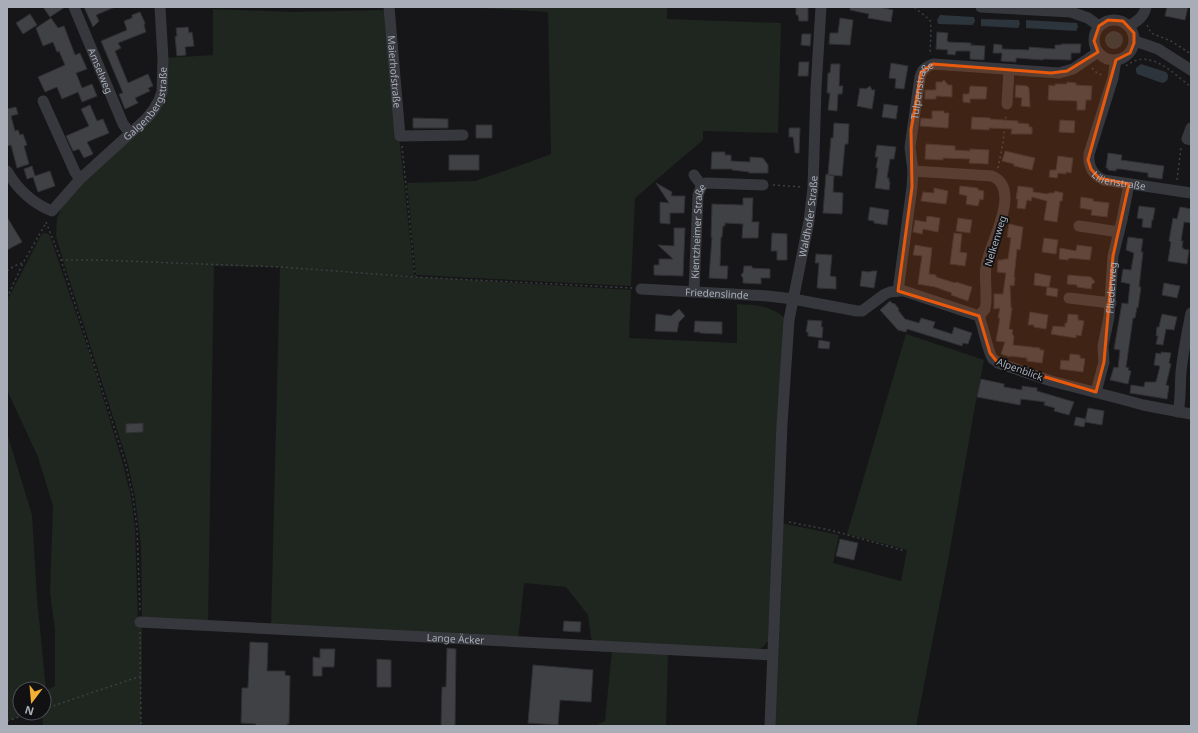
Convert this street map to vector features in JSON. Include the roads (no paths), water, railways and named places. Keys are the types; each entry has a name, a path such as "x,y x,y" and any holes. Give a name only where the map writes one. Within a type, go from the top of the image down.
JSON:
{"street":[{"name":"Amselweg","path":"74,7 123,124 130,133"},
{"name":"Galgenbergstraße","path":"7,171 12,180 26,197 52,212 80,179 147,118 154,109 162,92 163,59 160,7"},
{"name":"Maierhofstraße","path":"389,7 400,136 463,135"},
{"name":"Waldhofer Straße","path":"770,726 777,519 789,320 809,221 813,188 816,88 821,7"},
{"path":"981,7 1072,12 1088,18 1099,26"},
{"path":"1129,26 1144,12"},
{"path":"1113,19 1123,21 1129,26 1134,33 1135,41 1133,49 1121,59 1120,64 1106,58 1098,52 1094,41 1096,31 1099,26 1108,20 1113,19"},
{"path":"1135,41 1158,49 1191,70"},
{"name":"Tulpenstraße","path":"898,290 912,187 913,171 910,147 921,72 933,64 1059,73 1073,69 1098,52"},
{"name":"Lilienstraße","path":"1120,64 1113,78 1089,154 1089,165 1094,174 1104,180 1191,193"},
{"path":"1007,104 1009,70"},
{"path":"43,101 74,172 80,179"},
{"name":"Nelkenweg","path":"913,171 987,175 995,178 1004,190 1005,199 1003,217 988,258 985,274 986,304 984,310 979,316"},
{"path":"694,175 702,186"},
{"name":"Kientzheimer Straße","path":"694,292 698,195 702,186 706,183 763,185"},
{"name":"Fliederweg","path":"1096,392 1104,362 1103,346 1111,303 1112,265 1129,184"},
{"path":"1079,226 1119,232"},
{"name":"Friedenslinde","path":"641,289 793,299"},
{"path":"793,299 852,311 862,311 885,294 898,290 979,316"},
{"path":"1070,298 1111,303"},
{"path":"1178,412 1180,404 1185,341 1191,313"},
{"name":"Alpenblick","path":"979,316 983,325 990,353 993,359 998,363 1051,380 1143,405 1191,414"},
{"name":"Lange Äcker","path":"140,622 772,655"}]}
